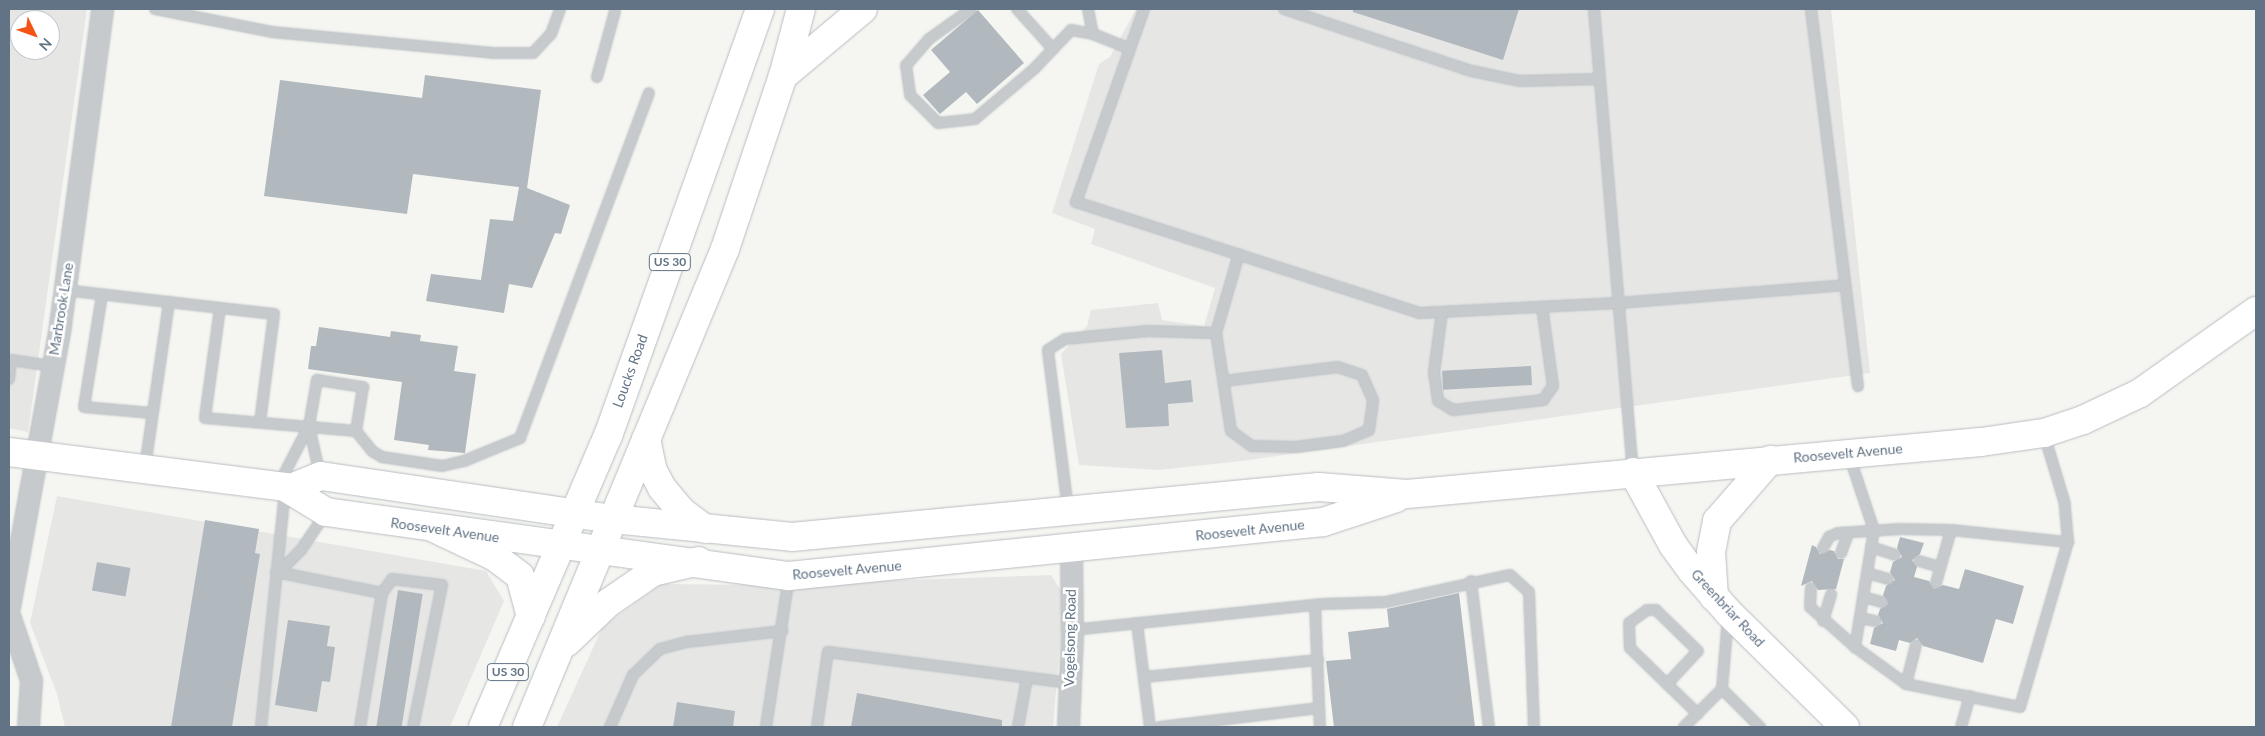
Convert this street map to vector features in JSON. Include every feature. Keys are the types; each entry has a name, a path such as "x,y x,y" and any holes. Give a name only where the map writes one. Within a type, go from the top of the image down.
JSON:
{"main road":[{"name":"Loucks Road","path":"483,727 608,436 760,9"},
{"name":"US 30","path":"527,727 725,249 783,76 801,9"},
{"path":"783,76 863,9"},
{"name":"Roosevelt Avenue","path":"320,476 613,519 792,537 826,536 1319,487 1407,494 1633,472 1981,442 2044,433 2083,420 2140,393 2197,356 2256,311"},
{"path":"646,439 653,471 662,488 681,511 705,529"},
{"name":"Roosevelt Avenue","path":"9,452 144,467 285,487 326,512 600,552 700,561 789,576 1071,549 1323,522 1407,494"},
{"path":"1721,605 1711,552 1717,521 1770,460"},
{"name":"Greenbriar Road","path":"1633,472 1673,545 1721,605 1845,727"},
{"path":"285,487 320,476"},
{"path":"1071,549 1073,537 1095,526 1246,508 1284,490"},
{"path":"434,528 495,557 520,576 531,617"},
{"path":"559,650 608,603 653,572 700,561"}],"street":[{"name":"Marbrook Lane","path":"9,607 38,455 65,290 102,9"},
{"name":"Vogelsong Road","path":"1068,727 1072,630 1071,549"},
{"path":"9,615 30,680 28,727"}],"lane":[{"path":"155,9 272,32 493,53 533,53 551,34 560,9"},
{"path":"971,9 929,39 906,64 910,95 938,124 975,119 1053,49 1071,30 1093,34 1130,49"},
{"path":"1017,9 1053,49"},
{"path":"1088,9 1093,34"},
{"path":"1144,9 1076,202 1419,312 1618,303 1845,285"},
{"path":"1284,9 1472,71 1519,81 1600,79"},
{"path":"1594,9 1633,472"},
{"path":"1811,9 1858,386"},
{"path":"597,76 615,12"},
{"path":"220,308 205,418 356,431 382,457 442,466 464,461 520,438 649,93"},
{"path":"1224,381 1338,367 1362,375 1373,400 1369,430 1343,441 1296,447 1252,446 1231,431 1216,333 1238,254"},
{"path":"65,290 274,314 260,422"},
{"path":"102,295 84,407 152,413"},
{"path":"144,467 169,302"},
{"path":"1442,312 1434,372 1438,401 1453,410 1543,400 1553,386 1542,307"},
{"path":"1068,512 1048,350 1066,339 1148,331 1216,333"},
{"path":"9,379 10,359 52,366"},
{"path":"261,727 285,487 309,426 317,380 363,387 356,431"},
{"path":"309,426 320,476"},
{"path":"1811,588 1810,607 1855,647 1906,684 2020,707 2068,542 2065,504 2044,433"},
{"path":"1848,453 1874,530 1855,647"},
{"path":"278,572 301,550 326,512"},
{"path":"1823,548 1829,537 1874,530 1951,530 2068,542"},
{"path":"1936,583 1951,530"},
{"path":"1842,553 1848,534"},
{"path":"1871,547 1895,555"},
{"path":"1918,561 1940,567"},
{"path":"278,572 382,593"},
{"path":"1867,573 1888,579"},
{"path":"1072,630 1315,605 1386,602 1472,581 1510,575 1529,592 1534,727"},
{"path":"766,727 789,576"},
{"path":"360,727 382,593 392,579 442,585 413,727"},
{"path":"1472,581 1489,727"},
{"path":"1824,621 1831,594"},
{"path":"1863,597 1882,602"},
{"path":"1315,605 1320,727"},
{"path":"1721,605 1722,690 1760,727"},
{"path":"1667,684 1698,651 1656,610 1647,610 1628,623 1630,648 1667,684 1698,714"},
{"path":"1860,618 1876,621"},
{"path":"1137,623 1150,727"},
{"path":"610,727 633,675 660,649 687,642 782,631"},
{"path":"1906,684 1916,644"},
{"path":"817,727 828,652 1070,684"},
{"path":"1144,677 1318,660"},
{"path":"1018,727 1027,678"},
{"path":"1684,727 1722,690"},
{"path":"1961,727 1970,696"},
{"path":"1160,727 1319,708"}],"shaded area":[{"path":"9,9 87,9 28,432 9,428"},
{"path":"1136,9 1831,9 1870,373 1241,461 1159,470 1079,465 1061,354 1087,326 1091,310 1158,303 1162,320 1204,326 1215,288 1091,244 1095,229 1052,213 1099,64 1110,57"},
{"path":"57,496 486,571 504,601 450,727 65,727 57,694 30,623"},
{"path":"1051,575 1064,595 1053,727 557,727 603,626 662,584 760,585"}],"building":[{"path":"1353,9 1519,9 1503,60 1353,12"},
{"path":"978,10 1024,63 977,104 966,92 940,114 923,95 950,72 931,50"},
{"path":"425,75 541,90 527,188 570,205 561,234 555,233 532,288 509,284 504,313 426,301 431,274 481,280 490,219 513,221 519,187 413,174 407,214 264,196 280,80 422,98"},
{"path":"319,327 390,337 391,331 421,335 420,341 458,346 454,371 476,374 465,453 428,450 429,445 394,440 402,382 308,369 311,346 316,346"},
{"path":"1162,350 1165,383 1191,380 1193,402 1168,404 1169,426 1126,428 1119,353"},
{"path":"1531,366 1532,385 1443,390 1442,371"},
{"path":"205,520 259,529 255,553 260,554 232,727 171,727"},
{"path":"1900,537 1924,543 1920,554 1912,560 1917,567 1914,577 1929,581 1934,589 1943,585 1959,589 1965,569 2024,586 2013,624 1996,619 1983,663 1923,646 1917,638 1910,643 1899,640 1896,651 1870,644 1874,628 1883,623 1878,615 1880,609 1888,604 1883,595 1886,586 1895,580 1890,572 1893,562 1902,557 1897,548"},
{"path":"1812,545 1816,547 1820,554 1830,550 1834,551 1838,559 1844,559 1836,589 1818,590 1812,581 1801,586"},
{"path":"97,562 130,568 125,596 92,591"},
{"path":"398,590 423,594 402,727 376,726"},
{"path":"1459,593 1475,727 1334,727 1326,661 1351,659 1348,632 1389,627 1387,609"},
{"path":"288,620 330,626 327,646 335,647 330,682 322,681 317,712 275,705"},
{"path":"857,693 1002,720 1002,727 851,727"},
{"path":"677,702 735,711 733,727 673,727"}]}
